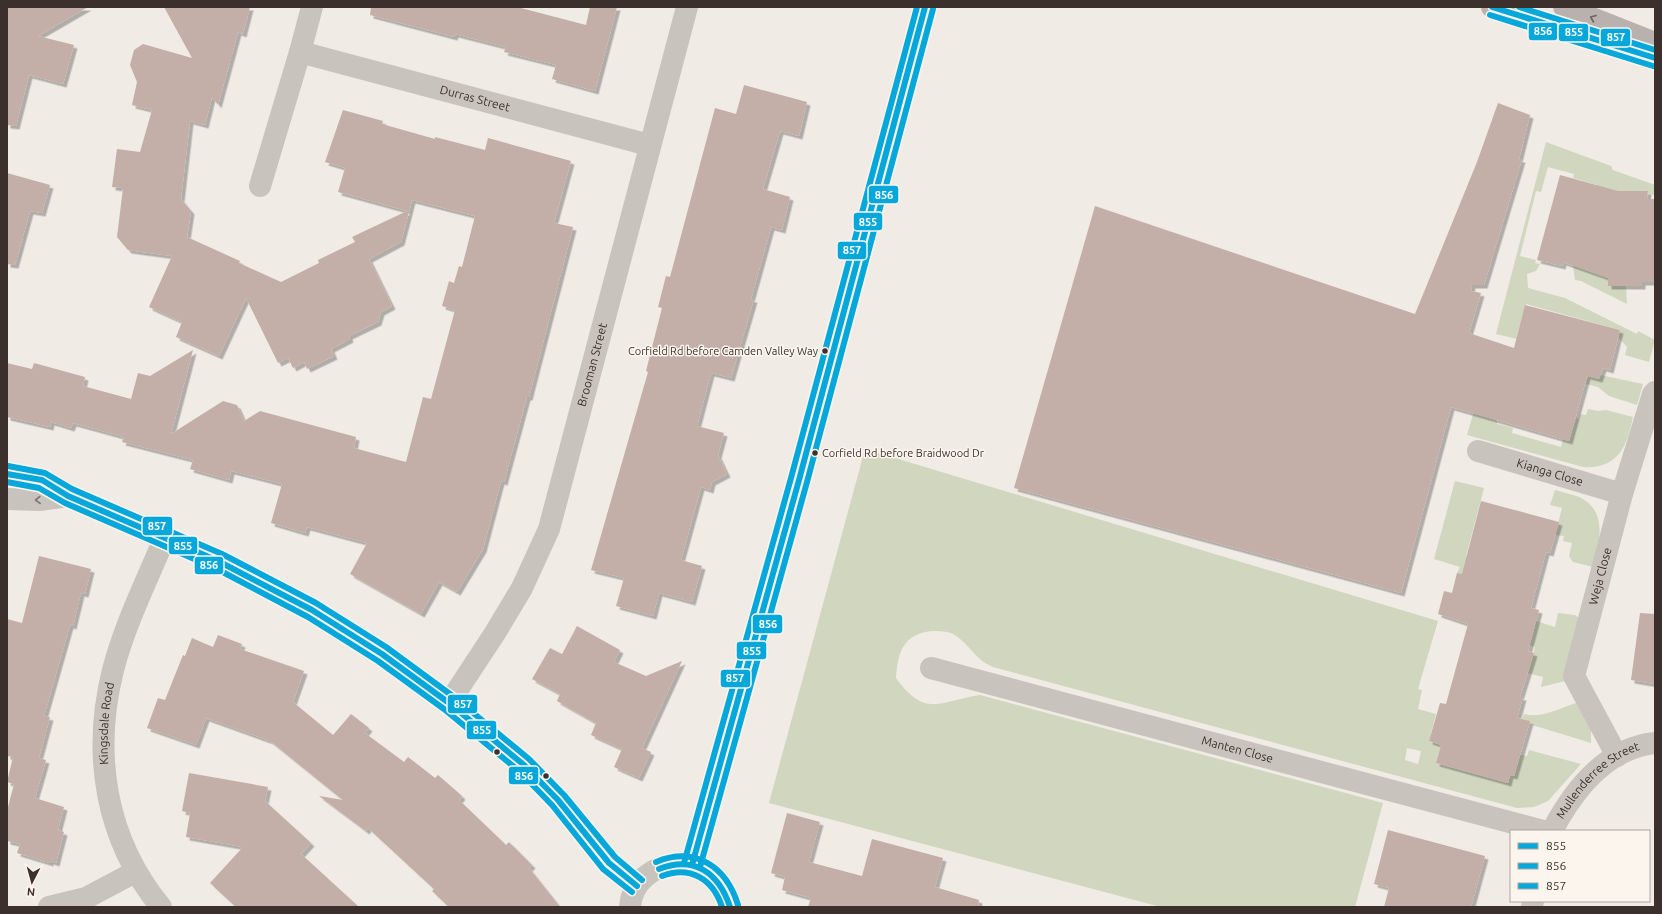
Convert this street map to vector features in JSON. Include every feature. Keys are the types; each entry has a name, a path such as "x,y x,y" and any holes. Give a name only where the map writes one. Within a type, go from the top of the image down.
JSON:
{"main road":[{"path":"1492,7 1655,58"},
{"path":"1564,7 1655,43"}],"street":[{"path":"260,186 312,7"},
{"name":"Brooman Street","path":"449,703 496,633 522,588 548,529 687,7"},
{"path":"692,865 799,480 925,7"},
{"name":"Durras Street","path":"300,52 649,146"},
{"name":"Weja Close","path":"1617,756 1574,676 1622,494 1652,394 1655,392"},
{"name":"Kianga Close","path":"1478,451 1622,494"},
{"path":"7,474 42,480 68,496 218,561 312,610 382,654 449,703 524,766 558,800 609,863 637,886"},
{"path":"7,499 40,500 68,496"},
{"name":"Kingsdale Road","path":"161,907 135,872 121,842 113,816 107,787 103,729 106,702 114,668 126,633 165,537"},
{"name":"Manten Close","path":"931,668 1539,830"},
{"name":"Mullenderree Street","path":"1553,830 1564,808 1577,790 1603,765 1617,756 1655,743"},
{"path":"630,907 637,886 648,875 662,867 677,864 692,865 708,872 720,883 728,897 730,907"},
{"path":"50,907 86,898 135,872"}],"green space":[{"path":"1546,142 1611,166 1613,170 1655,185 1655,195 1648,194 1648,191 1609,191 1609,286 1626,286 1627,304 1581,281 1575,280 1573,266 1575,266 1597,185 1573,178 1574,174 1548,167 1541,192 1536,191 1520,256 1536,260 1535,263 1540,264 1536,271 1527,274 1528,288 1565,298 1637,334 1638,331 1655,340 1649,362 1625,355 1627,347 1618,337 1620,330 1526,304 1517,335 1521,340 1496,334"},
{"path":"1509,361 1493,419 1497,421 1497,424 1513,428 1512,433 1561,447 1563,439 1569,441 1576,418 1579,419 1580,414 1586,415 1588,409 1598,411 1606,410 1633,417 1628,438 1619,454 1613,460 1605,464 1595,467 1583,467 1467,435 1487,366"},
{"path":"1600,375 1643,384 1637,405 1609,396 1598,387 1586,384 1588,376"},
{"path":"865,449 1438,621 1418,689 1422,690 1418,709 1436,714 1429,741 1441,745 1436,763 1508,783 1510,775 1514,776 1520,755 1527,756 1529,750 1581,764 1548,801 1534,807 1517,808 993,667 986,664 953,634 932,631 914,636 908,640 898,660 896,678 916,699 925,703 943,703 980,695 1383,803 1355,907 1161,907 769,803","holes":["1407,748 1421,751 1418,764 1405,760"]},
{"path":"1455,481 1484,488 1466,556 1492,565 1481,580 1457,573 1460,567 1434,559"},
{"path":"1555,490 1579,497 1588,503 1594,510 1600,528 1598,548 1593,567 1573,562 1569,556 1572,543 1563,541 1564,536 1555,535 1562,508 1550,505"},
{"path":"1558,613 1575,615 1580,619 1573,679 1541,687 1543,677 1528,673 1535,647 1520,642 1531,641 1536,621 1555,627"},
{"path":"1580,702 1591,728 1591,743 1529,724 1529,721 1522,719 1524,714 1545,714"}],"building":[{"path":"7,7 88,7 38,36 74,45 63,84 29,75 16,126 7,125"},
{"path":"164,7 250,7 243,34 238,32 218,105 212,97 205,125 190,121 181,199 191,211 187,237 240,261 239,263 281,282 319,263 318,260 355,242 352,237 407,211 338,192 345,168 325,162 343,110 383,121 382,124 435,139 435,137 485,150 488,138 571,161 554,223 573,227 529,397 527,397 504,482 501,481 483,549 457,592 439,582 421,614 350,574 367,543 307,527 305,533 271,523 282,484 231,471 229,480 190,469 193,460 122,442 124,437 73,423 71,428 51,422 50,427 7,417 7,363 32,369 34,363 85,377 83,386 131,399 138,373 150,376 193,350 171,434 223,401 237,405 244,421 260,411 356,437 354,448 406,462 423,397 431,399 455,310 442,306 449,281 454,283 459,266 462,267 475,216 412,200 401,242 369,259 392,306 381,312 378,322 349,336 350,339 331,349 334,356 307,369 304,362 293,368 288,358 278,363 246,298 219,356 176,337 182,322 149,307 172,256 128,250 117,237 123,188 112,187 117,149 140,152 152,110 132,105 137,82 130,65 134,50 143,44 192,58"},
{"path":"371,7 517,7 586,25 590,7 617,7 595,91 552,79 556,65 504,52 506,47 455,34 454,37 370,15"},
{"path":"744,85 807,102 799,136 780,131 763,189 790,197 782,230 771,227 751,299 754,299 731,378 711,373 697,426 724,433 718,455 727,474 712,482 710,490 701,487 681,560 702,566 692,602 659,593 653,616 616,606 624,578 591,570 648,372 646,371 662,308 658,307 666,276 670,277 715,108 736,114"},
{"path":"1498,103 1530,115 1519,159 1522,159 1484,285 1472,285 1471,291 1481,293 1469,333 1514,348 1525,305 1620,330 1610,370 1603,368 1599,379 1587,376 1569,441 1451,407 1401,593 1014,488 1095,206 1415,314 1477,162"},
{"path":"7,173 50,185 42,213 30,211 15,265 7,264"},
{"path":"1560,175 1618,191 1648,191 1647,199 1655,199 1655,282 1642,282 1642,286 1608,286 1608,278 1563,262 1562,266 1537,260"},
{"path":"1481,501 1559,522 1550,553 1546,552 1531,608 1539,610 1528,651 1534,653 1520,697 1523,697 1517,718 1530,721 1514,776 1510,775 1508,783 1436,763 1441,745 1429,741 1440,703 1446,704 1468,624 1438,614 1444,591 1452,593 1457,573 1462,574"},
{"path":"39,556 91,569 85,594 81,593 73,626 70,625 44,716 50,717 39,758 46,760 35,798 64,807 58,830 64,832 56,863 50,861 50,863 17,853 20,844 7,841 7,811 14,784 7,782 13,757 7,756 7,619 22,623"},
{"path":"1640,613 1655,614 1655,684 1631,680"},
{"path":"577,626 620,650 614,662 646,676 682,661 642,748 651,752 639,778 614,767 622,749 591,735 596,723 557,701 560,694 532,679 550,648 562,654"},
{"path":"218,635 242,644 240,649 304,671 293,702 333,735 351,714 369,728 365,733 404,762 408,757 435,778 438,775 462,796 459,800 506,845 509,842 532,865 529,868 560,907 449,907 432,891 434,889 368,828 366,831 319,796 343,800 270,741 206,718 196,745 147,728 158,698 165,700 183,655 185,656 192,638 213,647"},
{"path":"189,773 268,787 265,801 311,843 301,854 359,907 236,907 210,883 243,847 186,837 190,813 182,811"},
{"path":"787,813 820,822 809,862 862,876 872,839 943,858 935,887 979,900 978,907 808,907 811,898 782,890 785,877 771,873"},
{"path":"1388,830 1485,856 1471,907 1384,907 1389,888 1374,884"}],"transit line":[{"name":"857","path":"684,863 791,478 917,7"},
{"name":"855","path":"692,865 799,480 925,7"},
{"name":"855","path":"1492,7 1655,58"},
{"name":"857","path":"1519,7 1655,50"},
{"name":"856","path":"700,867 807,482 933,9"},
{"name":"856","path":"1490,15 1653,66"},
{"name":"857","path":"8,466 45,473 72,489 222,554 316,603 386,647 454,697 529,759 564,795 615,857 642,880"},
{"name":"855","path":"7,474 42,480 68,496 218,561 312,610 382,654 449,703 524,765 558,800 609,863 637,886"},
{"name":"856","path":"7,482 39,488 65,503 215,568 308,617 378,661 444,709 519,771 552,805 603,869 632,892"},
{"name":"857","path":"656,862 684,856 696,858 707,863 717,870 726,880 733,891 738,905"},
{"name":"855","path":"659,869 672,865 683,864 704,870 712,876 719,885 730,907"},
{"name":"856","path":"662,876 682,872 699,877 713,889 722,907"}],"place":[{"name":"Corfield Rd before Camden Valley Way","path":"825,351"},
{"name":"Corfield Rd before Braidwood Dr","path":"815,453"}]}
